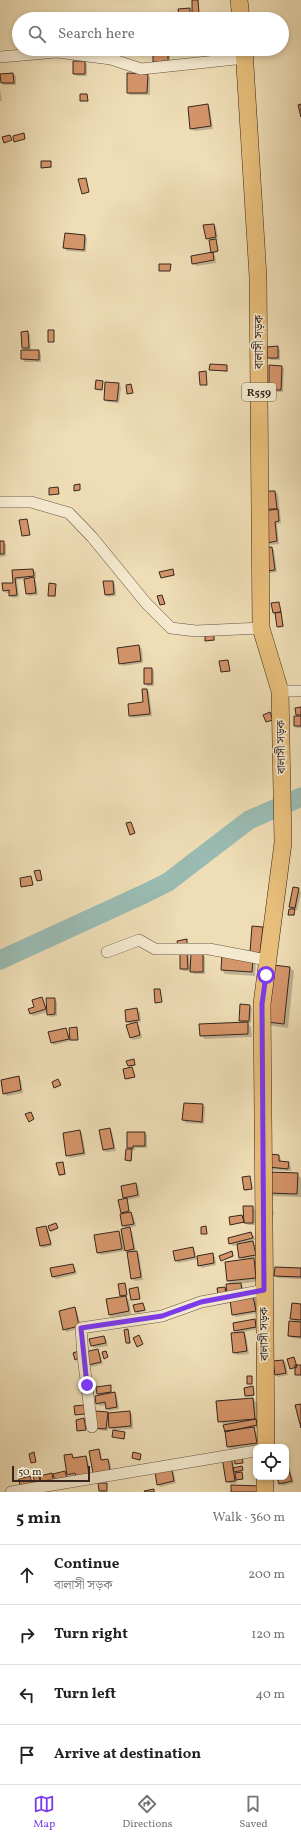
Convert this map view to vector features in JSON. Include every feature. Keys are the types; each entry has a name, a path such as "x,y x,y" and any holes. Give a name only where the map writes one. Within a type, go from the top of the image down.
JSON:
{"main road":[{"path":"239,0 240,12"},
{"name":"বালাসী সড়ক","path":"245,56 258,277 261,628 280,691 282,733 283,843 262,1004 266,1444"},
{"path":"265,1480 265,1492"}],"street":[{"path":"0,57 12,56"},
{"path":"87,56 110,59 141,69 226,56"},
{"path":"0,502 31,502 69,513 92,537 146,603 171,628 196,631 261,628"},
{"path":"280,691 301,692"},
{"path":"107,952 139,940 155,949 209,949 267,960"},
{"path":"92,1427 81,1328 162,1316 201,1302 264,1290"},
{"path":"11,1492 253,1452"}],"building":[{"path":"192,0 198,0 199,12 192,12"},
{"path":"190,8 190,12 178,12 178,9"},
{"path":"153,56 168,56 168,61 153,62"},
{"path":"73,61 85,61 85,74 73,74"},
{"path":"13,73 14,83 1,83 0,74"},
{"path":"127,73 148,74 147,93 127,93"},
{"path":"80,94 87,94 88,101 80,101"},
{"path":"208,104 211,126 190,129 188,107"},
{"path":"301,104 301,117 298,105"},
{"path":"24,133 25,139 14,142 13,136"},
{"path":"10,135 12,140 4,143 2,137"},
{"path":"41,161 51,161 51,167 41,168"},
{"path":"86,178 89,192 82,194 78,179"},
{"path":"214,224 216,237 206,239 203,225"},
{"path":"65,233 85,235 84,250 63,248"},
{"path":"216,239 218,251 211,253 209,240"},
{"path":"213,252 214,260 192,264 191,256"},
{"path":"159,264 171,264 170,271 159,271"},
{"path":"48,330 54,330 54,342 48,342"},
{"path":"28,331 29,348 22,348 21,332"},
{"path":"278,346 278,358 267,358 267,347"},
{"path":"21,350 39,350 39,360 21,359"},
{"path":"210,364 227,365 227,371 209,370"},
{"path":"269,365 282,366 281,390 269,390"},
{"path":"206,371 207,385 200,385 199,372"},
{"path":"96,380 103,381 102,390 95,389"},
{"path":"105,382 119,383 117,401 104,400"},
{"path":"131,384 133,393 127,394 126,385"},
{"path":"80,484 80,490 74,491 74,485"},
{"path":"58,487 59,494 49,495 49,488"},
{"path":"266,491 275,491 277,509 267,509"},
{"path":"278,509 279,521 275,522 277,541 267,543 264,511"},
{"path":"27,519 30,535 22,536 19,520"},
{"path":"0,541 4,541 4,554 0,554"},
{"path":"272,547 275,570 267,571 263,548"},
{"path":"33,569 34,576 15,578 17,595 9,596 9,590 3,591 2,583 13,583 12,570"},
{"path":"173,569 174,575 161,578 159,572"},
{"path":"34,577 36,593 26,594 24,579"},
{"path":"103,581 113,581 114,594 105,595"},
{"path":"49,583 56,584 55,596 48,596"},
{"path":"162,595 165,604 160,605 157,596"},
{"path":"279,602 281,612 273,613 271,603"},
{"path":"281,612 283,626 277,627 275,613"},
{"path":"214,635 214,640 205,641 205,636"},
{"path":"139,645 141,661 119,664 117,648"},
{"path":"228,660 230,671 221,672 219,661"},
{"path":"144,668 152,668 152,684 144,684"},
{"path":"142,689 147,689 150,714 129,716 128,704 143,702"},
{"path":"301,707 301,715 296,715 295,708"},
{"path":"270,712 273,720 266,722 263,715"},
{"path":"294,716 301,716 301,726 294,726"},
{"path":"131,822 135,833 130,835 126,823"},
{"path":"40,870 42,880 37,881 34,871"},
{"path":"31,876 33,885 21,887 20,878"},
{"path":"293,887 299,888 295,908 289,907"},
{"path":"289,909 295,909 294,915 288,915"},
{"path":"252,926 263,927 260,953 250,952"},
{"path":"187,939 187,946 178,947 177,941"},
{"path":"180,952 187,952 188,969 180,969"},
{"path":"191,953 203,953 203,972 190,972"},
{"path":"222,954 253,956 252,972 221,970"},
{"path":"273,965 290,967 284,1024 267,1022"},
{"path":"154,989 160,989 162,1002 155,1003"},
{"path":"42,997 46,1009 30,1014 28,1009 34,1007 32,1000"},
{"path":"46,998 55,998 55,1014 47,1015"},
{"path":"240,1004 250,1005 249,1021 239,1021"},
{"path":"137,1008 139,1020 126,1022 125,1010"},
{"path":"137,1022 140,1035 130,1038 126,1025"},
{"path":"248,1022 248,1034 200,1036 199,1024"},
{"path":"77,1027 78,1040 70,1040 69,1028"},
{"path":"66,1028 69,1039 51,1043 48,1032"},
{"path":"134,1059 135,1065 128,1066 126,1061"},
{"path":"132,1067 135,1077 125,1079 123,1069"},
{"path":"19,1076 21,1090 3,1094 1,1080"},
{"path":"58,1079 61,1085 54,1088 52,1082"},
{"path":"184,1103 203,1104 202,1122 182,1120"},
{"path":"31,1112 34,1119 29,1122 25,1114"},
{"path":"110,1128 114,1148 103,1150 99,1130"},
{"path":"80,1130 84,1153 66,1156 63,1133"},
{"path":"127,1132 145,1132 145,1146 133,1146 133,1148 127,1148"},
{"path":"126,1149 132,1149 131,1161 125,1160"},
{"path":"269,1154 279,1155 279,1161 289,1162 288,1169 268,1167"},
{"path":"63,1162 65,1174 59,1175 56,1163"},
{"path":"268,1172 298,1173 297,1194 267,1193"},
{"path":"250,1176 252,1189 244,1190 242,1177"},
{"path":"136,1183 138,1195 123,1198 121,1186"},
{"path":"127,1198 129,1211 121,1213 118,1200"},
{"path":"243,1206 253,1206 253,1223 244,1223"},
{"path":"131,1212 134,1224 122,1226 120,1214"},
{"path":"242,1215 244,1222 230,1225 229,1217"},
{"path":"56,1223 58,1228 50,1231 48,1226"},
{"path":"46,1226 51,1244 40,1246 36,1228"},
{"path":"206,1226 207,1234 201,1234 201,1227"},
{"path":"130,1227 134,1249 125,1251 121,1229"},
{"path":"119,1231 122,1249 97,1253 94,1235"},
{"path":"251,1232 253,1238 229,1244 228,1238"},
{"path":"253,1241 256,1255 239,1258 237,1244"},
{"path":"193,1247 195,1257 175,1261 173,1251"},
{"path":"137,1251 141,1277 131,1279 127,1252"},
{"path":"232,1251 233,1256 221,1261 219,1256"},
{"path":"213,1253 214,1263 198,1266 197,1256"},
{"path":"254,1258 256,1278 227,1281 225,1262"},
{"path":"73,1264 75,1272 52,1277 50,1268"},
{"path":"275,1267 301,1268 301,1277 274,1276"},
{"path":"125,1283 127,1295 120,1296 118,1284"},
{"path":"241,1283 242,1293 227,1294 226,1284"},
{"path":"138,1287 140,1299 131,1300 129,1289"},
{"path":"225,1287 226,1294 218,1295 217,1288"},
{"path":"126,1296 129,1311 109,1315 106,1299"},
{"path":"253,1296 256,1311 232,1315 230,1300"},
{"path":"143,1303 145,1310 135,1312 133,1305"},
{"path":"292,1303 301,1304 301,1320 290,1319"},
{"path":"75,1307 79,1326 63,1330 59,1311"},
{"path":"255,1319 256,1327 234,1331 233,1323"},
{"path":"289,1321 301,1322 301,1337 288,1336"},
{"path":"128,1329 130,1343 126,1343 124,1330"},
{"path":"244,1332 247,1351 233,1353 231,1333"},
{"path":"139,1335 143,1344 137,1347 133,1338"},
{"path":"104,1336 106,1343 91,1346 89,1339"},
{"path":"98,1349 101,1362 88,1365 85,1352"},
{"path":"79,1351 81,1357 75,1360 73,1353"},
{"path":"106,1351 108,1357 104,1359 102,1352"},
{"path":"294,1357 297,1367 290,1369 287,1359"},
{"path":"283,1360 286,1373 275,1375 273,1361"},
{"path":"295,1365 301,1365 301,1375 295,1375"},
{"path":"247,1376 252,1376 252,1384 247,1384"},
{"path":"111,1385 111,1392 97,1394 96,1387"},
{"path":"253,1386 254,1395 245,1396 244,1388"},
{"path":"115,1392 117,1407 106,1409 105,1402 96,1404 95,1396"},
{"path":"253,1398 255,1419 218,1422 216,1401"},
{"path":"301,1404 301,1428 295,1405"},
{"path":"84,1405 85,1414 75,1415 74,1406"},
{"path":"95,1411 108,1412 106,1429 94,1428"},
{"path":"130,1411 131,1426 109,1428 108,1413"},
{"path":"84,1418 86,1430 77,1431 76,1420"},
{"path":"256,1419 257,1425 225,1432 223,1425"},
{"path":"254,1427 257,1443 227,1447 225,1431"},
{"path":"113,1430 125,1432 124,1439 112,1437"},
{"path":"99,1449 101,1460 108,1459 110,1470 93,1473 89,1451"},
{"path":"34,1452 36,1462 31,1463 29,1454"},
{"path":"133,1452 141,1454 140,1460 132,1458"},
{"path":"72,1454 73,1458 86,1456 89,1474 76,1476 75,1473 67,1475 64,1455"},
{"path":"242,1454 243,1463 235,1464 234,1455"},
{"path":"231,1456 235,1481 226,1482 222,1457"},
{"path":"242,1466 243,1470 234,1472 233,1468"},
{"path":"172,1470 174,1481 157,1485 155,1472"},
{"path":"65,1471 67,1478 55,1481 53,1474"},
{"path":"242,1472 243,1479 236,1480 235,1473"},
{"path":"289,1472 292,1481 279,1484 278,1480 289,1480"},
{"path":"52,1473 53,1480 41,1483 40,1476"},
{"path":"38,1474 41,1483 35,1484 33,1475"},
{"path":"30,1476 32,1483 20,1486 19,1479"},
{"path":"98,1483 107,1483 107,1491 99,1491"},
{"path":"231,1485 261,1486 261,1492 231,1492"},
{"path":"154,1489 154,1492 144,1491"}],"waterway":[{"path":"0,960 168,882 249,820 301,797"}],"route":[{"path":"87,1385 81,1328 162,1316 201,1302 264,1290 262,1004 266,975"}]}
